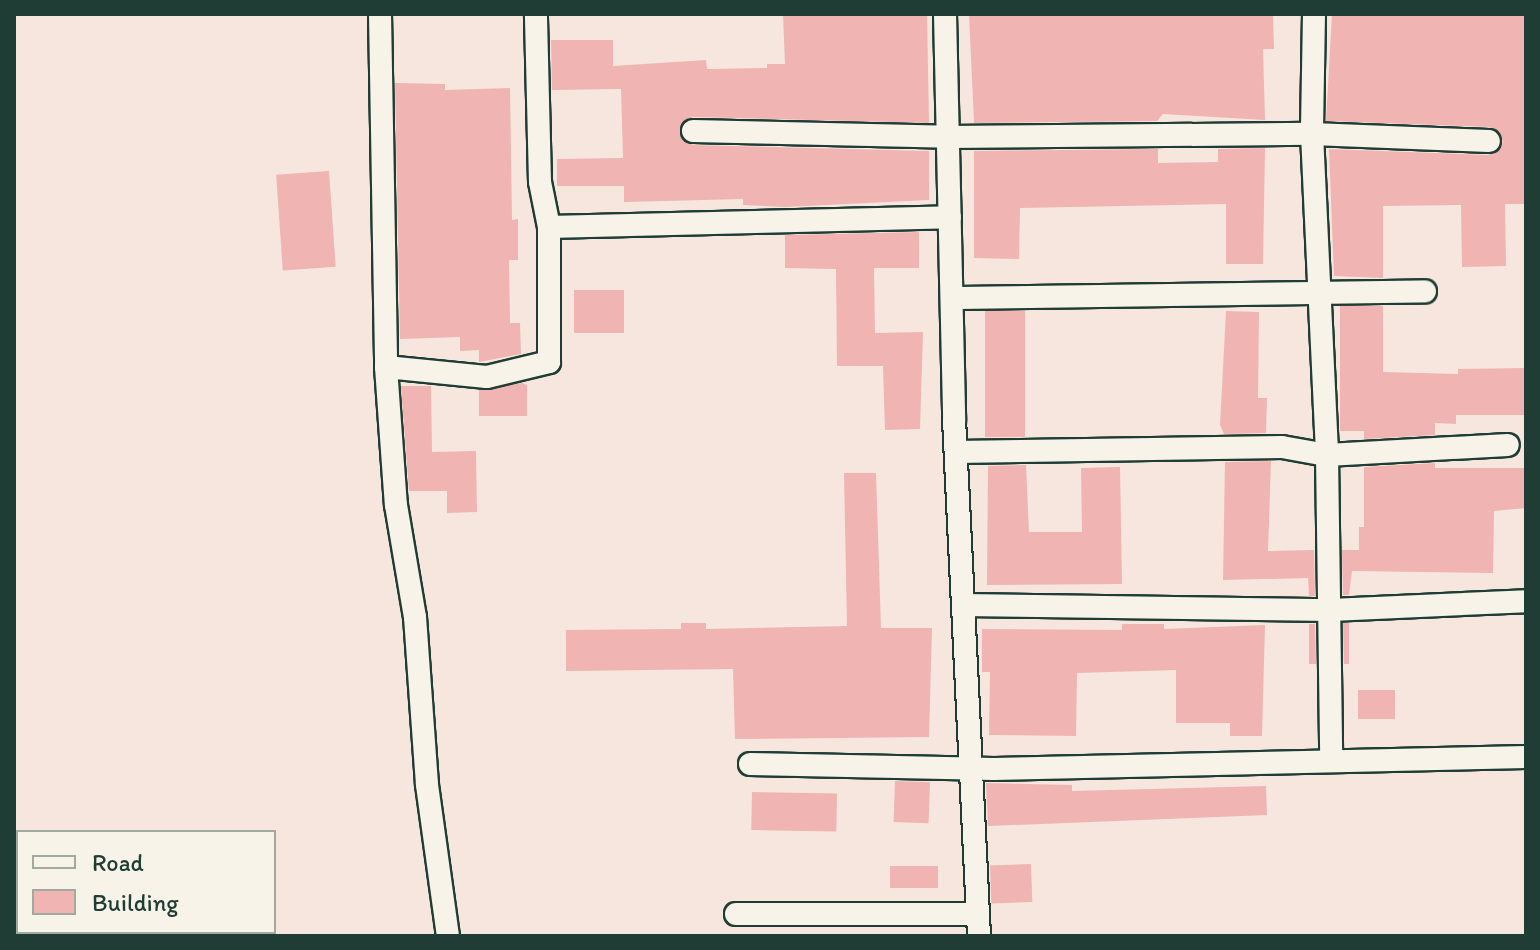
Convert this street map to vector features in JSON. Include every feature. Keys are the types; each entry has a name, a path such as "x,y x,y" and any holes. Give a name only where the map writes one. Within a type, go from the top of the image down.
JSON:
{"street":[{"path":"380,14 386,367 396,505 415,617 427,785 448,936"},
{"path":"386,367 487,377 549,362 549,227 540,182 536,14"},
{"path":"736,914 979,925 956,452 945,14"},
{"path":"1314,14 1312,134 1327,455 1331,759"},
{"path":"693,131 948,137 1312,134 1489,141"},
{"path":"549,227 950,217"},
{"path":"952,298 1425,291"},
{"path":"956,452 1282,447 1327,455 1508,445"},
{"path":"964,605 1331,610 1526,601"},
{"path":"750,764 971,766 1526,757"}],"building":[{"path":"783,14 927,14 929,123 693,117 681,124 681,138 693,145 929,151 929,200 785,207 743,205 743,199 624,202 624,186 557,186 557,159 623,158 621,89 552,90 551,40 613,40 613,66 706,60 707,69 767,68 767,64 785,64"},
{"path":"969,14 1273,14 1274,49 1263,49 1265,120 1163,114 1157,121 974,123"},
{"path":"1332,14 1526,14 1526,204 1505,204 1506,266 1462,267 1461,205 1383,206 1383,278 1334,276 1329,149 1488,155 1500,149 1503,141 1490,127 1326,121"},
{"path":"395,83 445,84 445,90 510,88 512,220 518,219 518,260 509,260 510,323 520,323 521,354 479,362 479,350 460,351 460,337 400,339"},
{"path":"1265,148 1263,264 1226,264 1226,204 1020,208 1019,259 974,258 974,151 1158,149 1158,163 1218,162 1218,149"},
{"path":"329,171 336,267 283,270 276,175"},
{"path":"919,232 919,268 874,268 875,333 923,332 920,429 885,430 883,366 837,366 836,269 785,268 785,235"},
{"path":"574,290 624,290 624,333 574,333"},
{"path":"1340,306 1383,306 1383,372 1458,374 1458,369 1526,368 1526,415 1456,415 1456,424 1435,423 1435,435 1364,439 1364,431 1340,431"},
{"path":"985,311 1025,311 1025,437 985,437"},
{"path":"1226,311 1259,312 1258,398 1267,398 1266,433 1224,434 1220,425"},
{"path":"522,383 527,385 527,416 479,416 479,390"},
{"path":"401,386 431,386 432,452 476,451 477,512 447,513 447,491 409,491"},
{"path":"1271,461 1268,551 1314,550 1315,596 1309,596 1308,578 1223,580 1225,462"},
{"path":"1435,463 1435,468 1526,468 1526,508 1494,511 1493,573 1352,571 1349,595 1343,595 1342,550 1359,550 1359,527 1364,527 1364,467"},
{"path":"1026,465 1029,532 1082,532 1081,468 1120,467 1122,584 987,585 988,466"},
{"path":"844,473 876,473 881,628 932,628 929,737 735,739 733,669 566,671 566,630 681,629 681,623 706,623 706,629 847,626"},
{"path":"1343,623 1349,623 1349,664 1344,664"},
{"path":"1122,624 1164,624 1164,629 1265,625 1262,736 1230,736 1230,723 1176,723 1176,670 1077,673 1076,736 989,735 990,672 982,672 982,629 1122,630"},
{"path":"1309,624 1315,624 1316,664 1309,664"},
{"path":"1358,690 1395,690 1395,719 1358,719"},
{"path":"895,781 930,782 929,823 894,822"},
{"path":"986,783 1072,785 1072,791 1266,786 1267,815 988,826"},
{"path":"752,792 837,793 836,831 751,830"},
{"path":"1031,864 1032,902 991,903 990,865"},
{"path":"890,866 938,866 938,888 890,888"}]}
